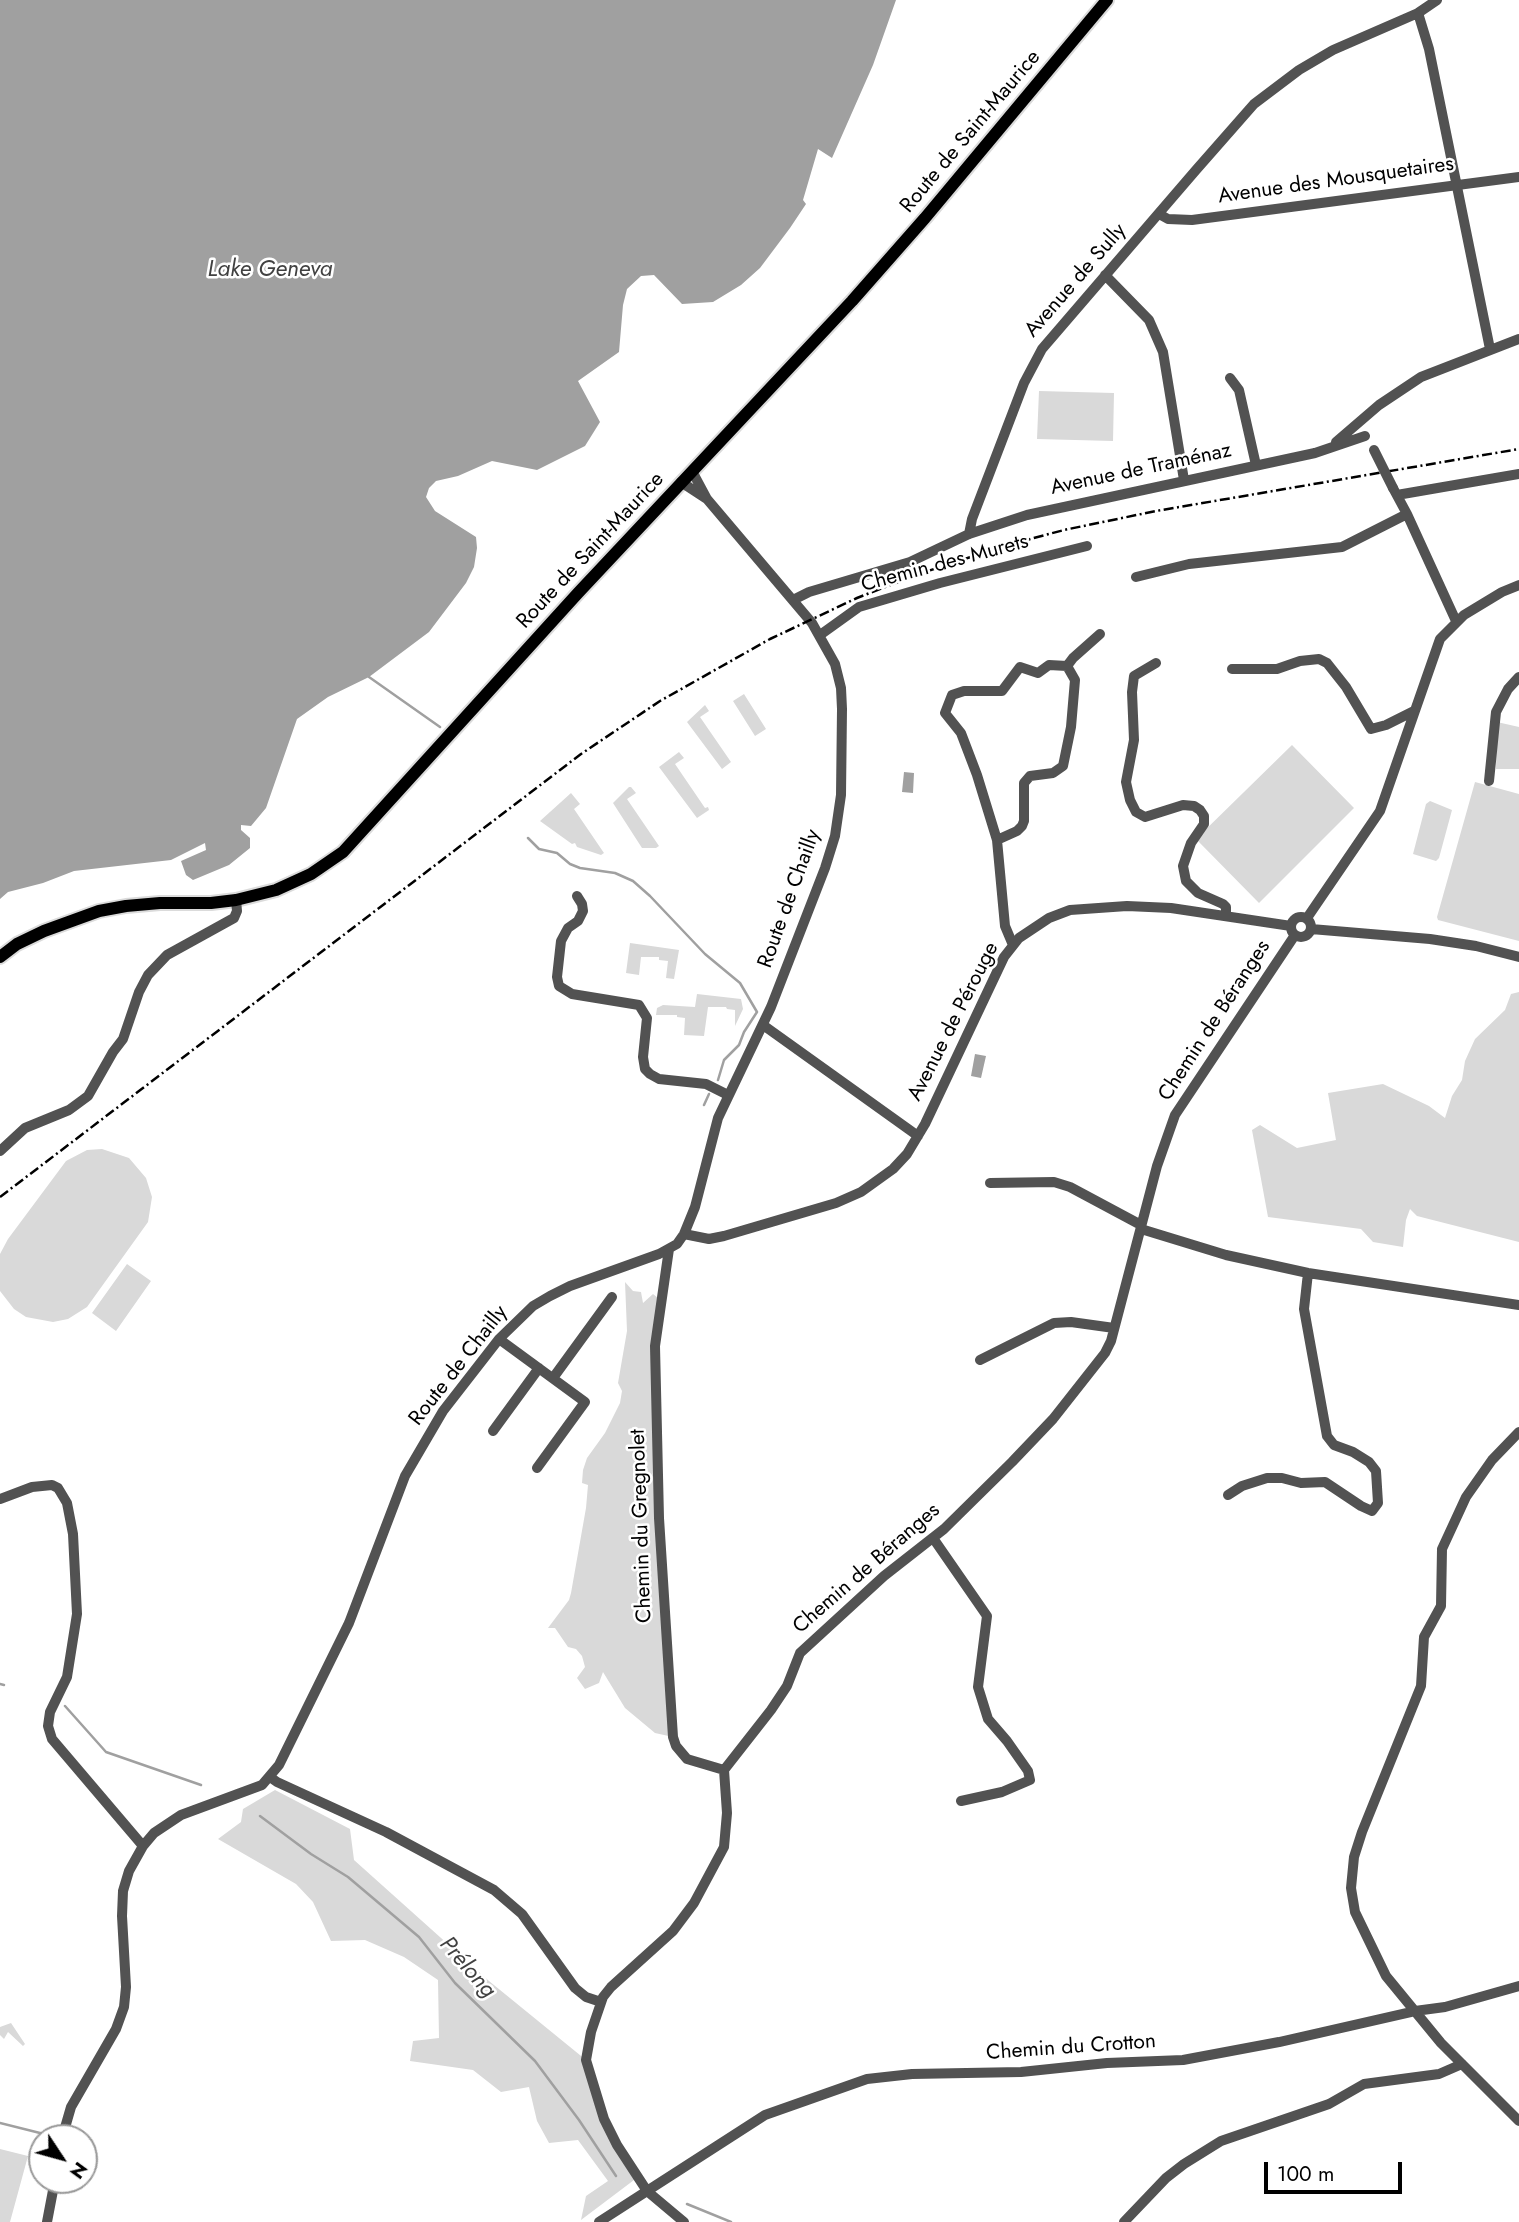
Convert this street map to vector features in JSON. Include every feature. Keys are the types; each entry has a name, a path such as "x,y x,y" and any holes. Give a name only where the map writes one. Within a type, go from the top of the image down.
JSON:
{"main road":[{"name":"Route de Saint-Maurice","path":"0,957 17,944 44,931 99,911 155,903 236,900 271,891 319,869 343,852 902,245 1107,0"}],"street":[{"name":"Avenue de Sully","path":"969,534 972,519 1029,371 1050,339 1247,112 1299,70 1333,50 1418,13 1437,0"},
{"path":"1418,13 1429,50 1490,349"},
{"name":"Avenue des Mousquetaires","path":"1159,214 1168,219 1192,220 1519,177"},
{"path":"1105,275 1149,320 1163,352 1184,480"},
{"name":"Avenue de Traménaz","path":"1323,449 1337,441 1394,394 1421,377 1519,338"},
{"path":"1230,378 1239,390 1256,465"},
{"path":"1364,419 1362,426 1365,436 1408,514 1456,621"},
{"name":"Avenue de Traménaz","path":"969,534 1027,515 1256,465 1365,436"},
{"name":"Route de Chailly","path":"66,2124 71,2107 116,2029 124,2007 126,1987 123,1891 129,1871 143,1846 154,1833 181,1815 251,1790 270,1777 295,1735 349,1623 405,1476 438,1418 499,1339 533,1306 550,1296 669,1249 684,1234 695,1207 713,1133 728,1095 763,1025 825,868 837,823 842,779 841,695 835,664 820,635 707,499 692,471"},
{"path":"1395,491 1519,474"},
{"name":"Route de Chailly","path":"681,482 707,499"},
{"path":"1136,577 1189,564 1342,547 1408,514"},
{"path":"793,600 809,592 910,562 969,534"},
{"name":"Chemin des Murets","path":"820,635 859,607 940,583 1087,546"},
{"path":"1519,585 1502,592 1456,621 1440,639 1380,811 1309,924 1305,936 1293,931 1295,918 1301,916 1309,924 1476,946 1519,957"},
{"path":"1067,666 1100,634"},
{"path":"1232,669 1277,669 1300,661 1319,659 1327,663 1346,687 1371,729 1386,725 1414,711"},
{"path":"1156,663 1134,676 1134,740 1126,782 1130,800 1136,812 1145,817 1183,805 1194,806 1200,810 1204,824 1191,843 1183,866 1186,881 1198,893 1223,904 1227,910 1226,915"},
{"path":"1013,945 1005,926 997,840 961,733 944,713 952,695 964,691 1002,691 1020,667 1038,673 1049,665 1067,666"},
{"path":"997,840 1022,826 1024,783 1030,776 1053,773 1063,766 1075,680 1067,666"},
{"path":"1489,781 1496,712 1508,689 1519,677"},
{"path":"578,896 583,911 561,941 556,977 559,986 572,994 639,1005 646,1018 643,1057 645,1069 659,1079 706,1084 728,1095"},
{"path":"0,1151 25,1128 62,1114 91,1093 123,1039 142,985 151,970 167,955 234,918 237,911 236,900"},
{"name":"Avenue de Pérouge","path":"684,1234 709,1239 724,1236 836,1203 861,1192 893,1169 907,1154 918,1136 994,976 1013,945 1049,918 1070,910 1127,906 1226,915 1293,931"},
{"name":"Chemin de Béranges","path":"723,1770 787,1686 800,1653 884,1576 933,1538 1012,1462 1053,1419 1105,1353 1157,1166 1175,1115 1293,931"},
{"path":"763,1025 918,1136"},
{"path":"990,1183 1054,1182 1141,1227 1226,1255 1308,1273 1519,1305"},
{"name":"Chemin du Gregnolet","path":"669,1249 655,1346 659,1518 673,1737 676,1746 687,1759 723,1770"},
{"path":"1228,1495 1242,1486 1267,1478 1282,1478 1301,1483 1325,1482 1372,1511 1378,1503 1376,1471 1369,1462 1353,1452 1334,1445 1327,1436 1304,1309 1308,1273"},
{"path":"554,1378 612,1297"},
{"path":"980,1360 1054,1323 1071,1322 1114,1328"},
{"path":"499,1339 585,1402 537,1468"},
{"path":"493,1431 539,1368"},
{"path":"1519,1432 1492,1460 1466,1497 1442,1549 1441,1606 1424,1637 1422,1686 1379,1786 1354,1857 1351,1888 1359,1923 1386,1976 1441,2043 1519,2121"},
{"path":"0,1499 45,1485 58,1488 67,1503 73,1534 77,1615 67,1677 62,1693 50,1712 48,1726 52,1739 143,1846"},
{"path":"933,1538 987,1616 978,1686 988,1719 1007,1741 1028,1771 1031,1780 1002,1791 961,1801"},
{"path":"684,2222 647,2191 617,2145 604,2119 590,2077 586,2060 587,2046 601,2002 611,1987 673,1931 694,1903 724,1847 727,1813 723,1770"},
{"path":"270,1777 386,1832 494,1890 522,1914 575,1988 586,1997 601,2002"},
{"name":"Chemin du Crotton","path":"647,2191 765,2115 867,2080 912,2074 1021,2073 1107,2063 1183,2060 1445,2007 1519,1986"},
{"path":"1124,2222 1166,2178 1221,2141 1329,2104 1364,2084 1439,2074 1462,2064"},
{"path":"599,2222 647,2191"},
{"path":"47,2222 52,2194"}],"shaded area":[{"path":"1039,391 1114,393 1113,441 1037,439"},
{"path":"744,694 766,729 755,736 733,701"},
{"path":"705,705 709,711 700,717 731,762 722,769 687,722"},
{"path":"1497,722 1519,727 1519,769 1496,769"},
{"path":"1292,745 1354,808 1259,903 1196,839"},
{"path":"679,752 684,758 675,764 709,810 697,818 659,767"},
{"path":"1475,782 1519,794 1519,941 1438,920 1437,917"},
{"path":"629,787 636,793 627,799 659,846 656,848 642,848 613,803"},
{"path":"571,793 580,804 574,809 604,853 601,855 577,847 575,843 572,844 540,821"},
{"path":"1430,801 1452,810 1436,861 1413,854 1426,804"},
{"path":"630,943 679,950 674,979 666,978 668,961 659,960 659,957 641,957 639,975 626,973"},
{"path":"1519,992 1519,1242 1417,1216 1410,1209 1403,1247 1373,1242 1361,1229 1268,1217 1252,1130 1260,1125 1297,1148 1336,1140 1328,1093 1383,1084 1429,1106 1445,1118 1452,1096 1462,1080 1465,1061 1475,1039 1505,1010 1511,994"},
{"path":"697,994 741,999 743,1009 735,1026 735,1010 726,1007 708,1007 704,1036 684,1035 685,1018 677,1015 656,1015 657,1008 663,1005 695,1007"},
{"path":"102,1149 129,1158 146,1178 152,1197 148,1222 87,1307 68,1319 53,1322 26,1317 14,1309 0,1291 0,1254 8,1239 66,1161 87,1150"},
{"path":"127,1264 151,1281 116,1331 92,1313"},
{"path":"625,1282 633,1291 641,1292 643,1303 653,1294 658,1298 652,1345 673,1737 655,1733 625,1708 603,1672 599,1683 585,1689 577,1678 585,1667 582,1656 576,1649 568,1647 555,1628 548,1628 569,1600 571,1593 586,1508 588,1485 582,1483 583,1470 587,1458 605,1433 620,1403 622,1391 618,1383 627,1331"},
{"path":"275,1790 350,1829 354,1860 489,1981 586,2060 604,2119 638,2177 581,2220 586,2196 608,2181 578,2140 549,2143 537,2121 529,2087 501,2092 473,2070 410,2061 413,2041 439,2038 438,1980 404,1957 365,1940 331,1941 313,1902 296,1884 218,1839 241,1822 243,1809"},
{"path":"11,2023 25,2044 23,2046 8,2032 4,2039 0,2035 0,2027"},
{"path":"0,2149 28,2156 10,2222 0,2222"}],"water":[{"name":"Lake Geneva","path":"0,0 896,0 873,65 832,158 818,149 803,200 806,204 760,268 741,285 713,302 682,304 654,275 641,276 627,289 619,352 578,381 600,422 585,446 537,470 492,461 458,476 436,481 429,488 426,497 435,511 476,537 474,567 466,583 429,632 369,677 328,697 297,719 266,808 251,826 241,825 241,830 250,838 250,848 229,865 193,880 186,875 181,861 206,850 205,843 171,860 74,871 8,892 0,899"},
{"path":"904,772 914,773 913,793 902,792"},
{"path":"975,1054 986,1056 981,1078 971,1076"}],"waterway":[{"path":"369,677 440,727"},
{"path":"528,838 539,849 557,853 570,864 615,873 633,881 705,954 740,983 757,1012 739,1045 724,1060 718,1080"},
{"path":"704,1105 709,1094"},
{"name":"Prélong","path":"0,1684 4,1685"},
{"name":"Prélong","path":"65,1706 106,1752 201,1785"},
{"name":"Prélong","path":"260,1816 311,1854 348,1877 419,1937 455,1983 535,2061 616,2176"},
{"path":"0,2123 28,2130"},
{"name":"Prélong","path":"687,2204 731,2222"}],"railway":[{"path":"0,1197 581,754 660,701 770,639 857,598 916,575 1004,546 1064,530 1156,511 1519,449"}]}
